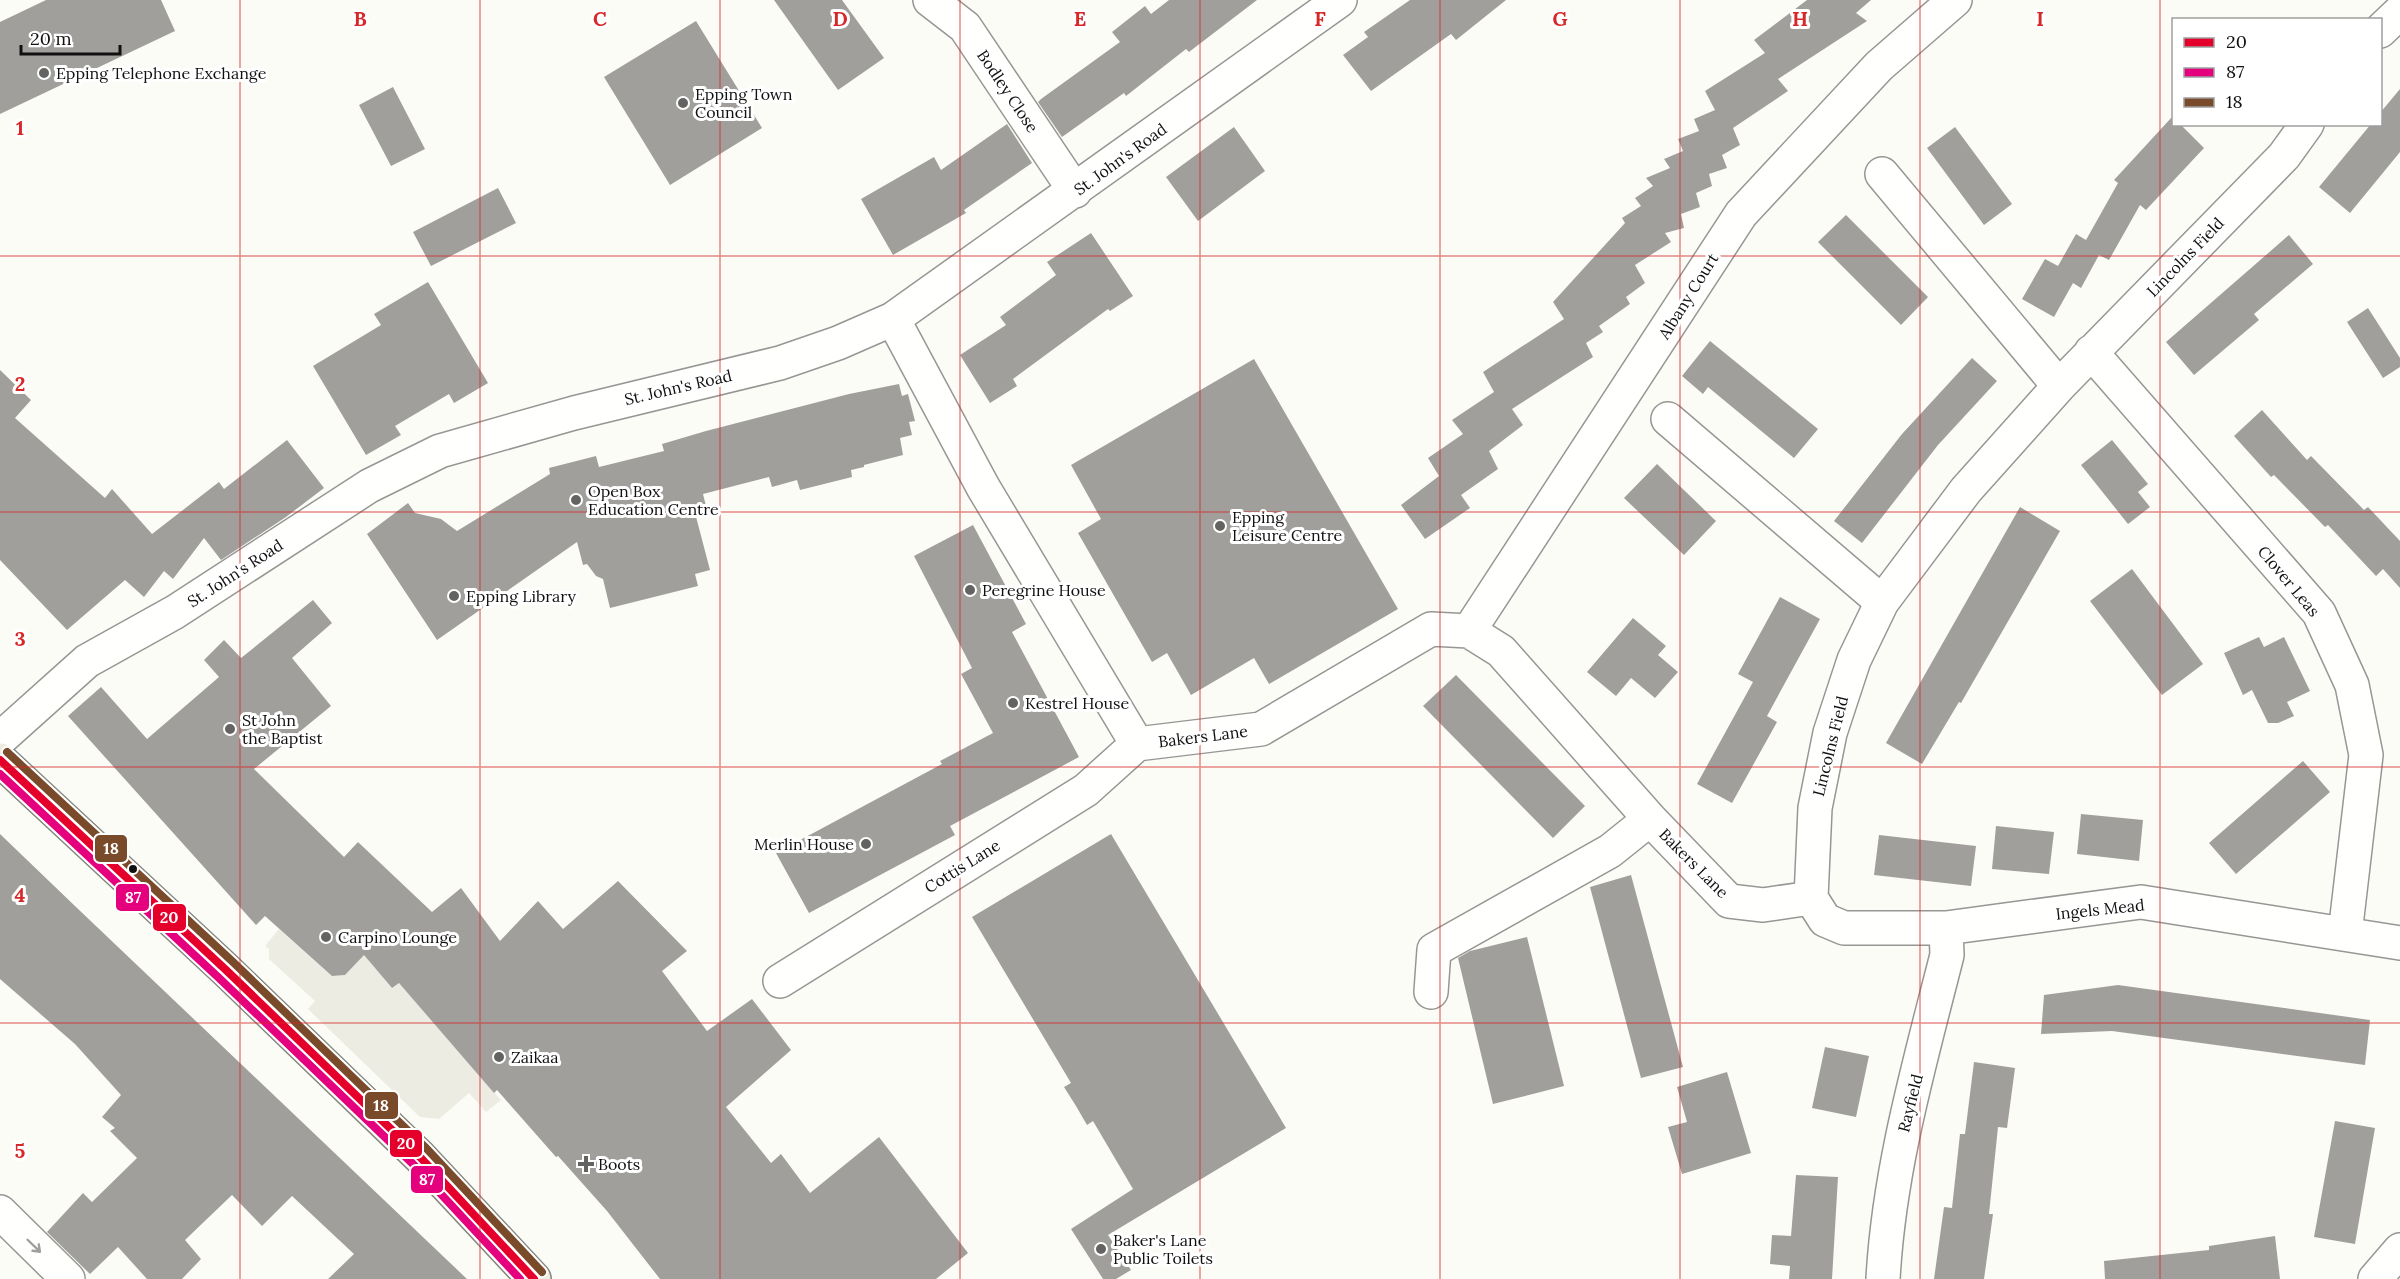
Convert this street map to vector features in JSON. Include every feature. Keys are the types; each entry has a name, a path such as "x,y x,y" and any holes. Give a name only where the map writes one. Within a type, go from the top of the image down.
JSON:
{"main road":[{"path":"0,760 310,1051 428,1166 534,1279"}],"street":[{"name":"Bodley Close","path":"930,0 965,27 1075,191"},
{"name":"St. John's Road","path":"0,739 87,661 175,612 369,486 440,451 574,413 780,363 838,344 893,319 1340,0"},
{"name":"Albany Court","path":"1469,631 1741,214 1879,66 1955,0"},
{"path":"2382,29 2400,12"},
{"name":"Lincolns Field","path":"1811,898 1815,808 1830,733 1854,660 1882,602 1966,490 2091,352 2284,156 2306,126"},
{"path":"1882,174 2059,386"},
{"name":"Bakers Lane","path":"893,319 983,487 1137,744 1261,729 1431,629 1469,631 1501,651 1650,819 1729,901 1762,905 1811,898"},
{"name":"Clover Leas","path":"2091,352 2319,613 2352,685 2366,755 2345,934"},
{"path":"1668,419 1882,602"},
{"name":"Cottis Lane","path":"780,981 1086,790 1137,744"},
{"name":"Bakers Lane","path":"1431,992 1434,950 1610,850 1650,819"},
{"name":"Ingels Mead","path":"1811,898 1825,920 1844,928 1946,928 2141,902 2400,943"},
{"name":"Rayfield","path":"1883,1279 1885,1242 1900,1140 1947,955 1946,928"},
{"path":"0,1212 68,1279"},
{"path":"2375,1279 2400,1250"}],"shaded area":[{"path":"279,929 332,976 345,975 368,950 369,961 392,988 399,983 501,1100 486,1112 469,1093 439,1119 420,1117 308,1009 315,1001 269,959 269,949 265,946"}],"building":[{"name":"Epping Telephone Exchange","path":"46,0 161,0 175,31 0,114 0,22"},
{"path":"774,0 842,0 884,58 838,90"},
{"path":"1169,0 1257,0 1189,52 1186,49 1126,96 1124,93 1062,137 1038,102 1120,42 1112,32 1145,6 1151,14"},
{"path":"1410,0 1506,0 1456,40 1451,34 1371,91 1343,55 1368,37 1364,32"},
{"path":"1807,0 1871,0 1856,13 1867,21 1778,79 1788,91 1733,128 1740,145 1722,155 1727,168 1709,174 1712,186 1696,193 1700,207 1681,214 1684,228 1665,233 1671,242 1635,265 1645,283 1626,297 1630,304 1599,326 1603,332 1586,343 1593,357 1512,409 1523,425 1489,451 1498,469 1461,495 1470,508 1425,539 1401,505 1439,476 1428,458 1463,434 1452,420 1494,392 1483,372 1564,319 1553,302 1625,223 1622,218 1641,206 1635,198 1653,186 1646,178 1670,168 1664,159 1683,151 1678,139 1699,131 1694,119 1715,110 1705,91 1765,53 1754,40"},
{"name":"Epping Town Council","path":"696,21 762,128 670,185 604,77"},
{"path":"393,87 425,149 391,166 359,105"},
{"path":"2400,89 2400,152 2350,213 2319,187 2369,126 2382,126 2382,111"},
{"path":"2172,117 2172,126 2182,126 2204,148 2146,210 2140,205 2109,260 2099,255 2081,288 2073,283 2054,317 2022,299 2045,259 2058,266 2076,234 2086,240 2118,183 2114,180"},
{"path":"1007,124 1032,163 964,210 966,213 893,255 861,199 934,157 941,170"},
{"path":"1234,127 1265,171 1198,221 1166,177"},
{"path":"1955,127 2012,204 1984,225 1927,148"},
{"path":"498,188 516,223 431,266 413,232"},
{"path":"1846,215 1928,297 1901,325 1818,242"},
{"path":"1091,233 1133,296 1110,311 1108,309 1013,379 1017,386 990,403 960,355 1006,325 1000,317 1056,275 1047,262"},
{"path":"2289,235 2313,264 2254,314 2259,320 2194,375 2166,342"},
{"path":"428,282 488,383 454,403 449,394 395,426 401,435 366,455 313,366 381,325 374,314"},
{"path":"2368,308 2400,358 2400,367 2383,378 2347,322"},
{"path":"1710,341 1818,429 1794,458 1708,387 1703,394 1682,376"},
{"path":"1972,358 1997,381 1938,445 1862,543 1834,521 1902,434"},
{"name":"Epping Leisure Centre","path":"1254,359 1398,609 1269,684 1254,658 1191,695 1167,653 1152,662 1078,533 1101,519 1071,465"},
{"path":"0,370 31,400 15,418 105,498 112,489 152,534 219,482 224,489 287,440 324,488 286,517 221,560 204,538 173,579 164,571 144,597 125,580 67,630 0,560"},
{"path":"899,384 902,396 908,394 915,421 909,422 912,435 900,438 903,455 851,470 852,477 800,490 797,480 772,487 769,477 703,494 706,506 694,509 710,570 695,574 698,586 610,608 603,579 596,576 587,564 583,565 577,542 437,640 367,534 408,503 415,513 441,519 457,531 550,474 549,468 596,456 599,467 664,451 662,444 706,431 849,394"},
{"path":"2262,410 2307,460 2311,456 2364,510 2368,507 2400,541 2400,588 2383,569 2376,576 2328,525 2325,527 2274,475 2271,477 2234,436"},
{"path":"2112,440 2148,484 2138,492 2150,507 2128,524 2081,465"},
{"path":"1657,464 1716,521 1684,555 1624,498"},
{"path":"2020,507 2060,531 1961,703 1959,702 1922,764 1886,743"},
{"path":"973,525 1026,624 1012,632 1079,757 950,826 955,835 809,913 776,853 942,764 940,761 993,733 961,674 972,668 914,556"},
{"path":"2132,569 2203,664 2162,695 2090,601"},
{"path":"1780,597 1820,619 1767,716 1777,722 1732,803 1697,784 1753,682 1738,674"},
{"path":"313,600 332,623 292,658 331,706 254,769 344,857 358,842 432,912 461,888 500,941 538,901 563,929 618,881 687,951 662,971 707,1031 752,999 791,1050 726,1107 771,1163 781,1154 810,1193 879,1137 968,1253 936,1279 660,1279 607,1211 497,1090 494,1093 399,983 392,988 364,955 345,975 332,976 265,916 256,925 68,716 101,687 147,739 219,677 204,660 224,640 241,658"},
{"path":"1633,618 1666,646 1658,655 1678,672 1655,698 1631,678 1616,696 1587,672"},
{"path":"2259,637 2264,647 2284,637 2310,691 2287,702 2294,716 2278,723 2268,723 2252,690 2243,695 2224,653"},
{"path":"1456,675 1585,806 1553,838 1423,706"},
{"path":"2303,761 2330,792 2236,874 2209,843"},
{"path":"2081,814 2143,820 2139,861 2077,854"},
{"path":"1996,826 2054,832 2049,874 1992,869"},
{"path":"0,834 467,1279 328,1279 354,1254 292,1196 262,1226 232,1195 185,1240 201,1259 182,1279 147,1279 118,1247 90,1274 47,1232 83,1193 92,1202 137,1158 110,1131 115,1128 102,1117 121,1095 75,1044 0,979"},
{"path":"1111,834 1286,1128 1108,1235 1131,1270 1116,1279 1103,1279 1071,1229 1133,1189 1093,1121 1087,1125 1064,1087 1071,1083 972,917"},
{"path":"1879,835 1976,846 1971,886 1874,875"},
{"path":"1631,875 1683,1067 1641,1078 1590,887"},
{"path":"1527,937 1564,1086 1493,1104 1458,958 1470,951"},
{"path":"2118,985 2370,1020 2365,1065 2112,1031 2041,1034 2044,995"},
{"path":"1825,1047 1869,1056 1856,1117 1812,1108"},
{"path":"1974,1062 2015,1068 2007,1128 1998,1127 1989,1214 1993,1214 1984,1279 1934,1279 1944,1207 1952,1208 1960,1134 1965,1134"},
{"path":"1727,1072 1751,1153 1682,1174 1668,1127 1687,1122 1677,1087"},
{"path":"2335,1121 2375,1128 2355,1244 2314,1237"},
{"path":"1796,1175 1838,1177 1832,1279 1789,1279 1790,1266 1770,1264 1772,1235 1791,1236"},
{"path":"2275,1236 2280,1279 2105,1279 2104,1261 2209,1250 2209,1246"}],"transit line":[{"name":"18","path":"7,752 233,962 427,1149 542,1272"},
{"name":"20","path":"0,760 226,970 420,1157 534,1279"},
{"name":"87","path":"0,774 219,978 413,1164 520,1279"}],"place":[{"name":"Epping Telephone Exchange","path":"44,73"},
{"name":"Epping Town Council","path":"683,103"},
{"name":"Open Box Education Centre","path":"576,500"},
{"name":"Epping Leisure Centre","path":"1220,526"},
{"name":"Peregrine House","path":"970,590"},
{"name":"Epping Library","path":"454,596"},
{"name":"Kestrel House","path":"1013,703"},
{"name":"St John the Baptist","path":"230,729"},
{"name":"Merlin House","path":"866,844"},
{"name":"Carpino Lounge","path":"326,937"},
{"name":"Zaikaa","path":"499,1057"},
{"name":"Boots","path":"586,1164"},
{"name":"Baker's Lane Public Toilets","path":"1101,1249"}]}
